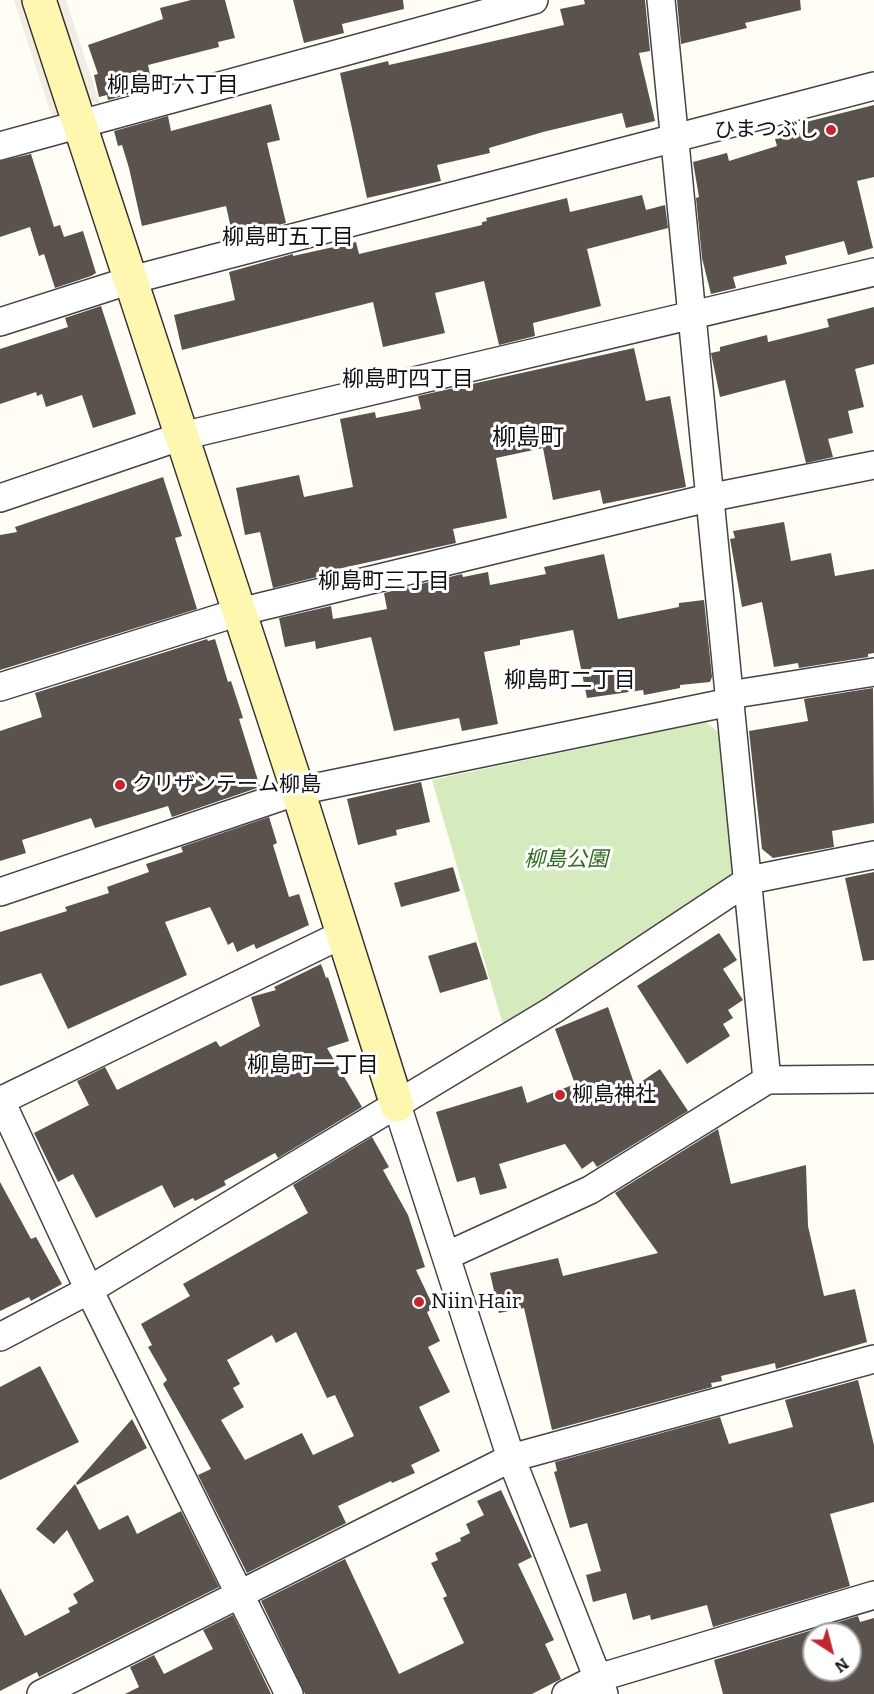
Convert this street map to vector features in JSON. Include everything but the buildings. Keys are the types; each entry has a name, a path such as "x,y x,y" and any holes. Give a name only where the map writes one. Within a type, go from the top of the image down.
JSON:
{"street":[{"path":"39,0 298,791 511,1458 601,1686"},
{"path":"0,146 534,0"},
{"path":"661,0 708,498 767,1080"},
{"path":"0,322 131,280 874,86"},
{"path":"0,498 182,436 874,272"},
{"path":"0,687 239,612 708,498 874,465"},
{"path":"0,892 298,791 730,699 874,672"},
{"path":"0,1337 89,1290 553,1010 748,880 874,855"},
{"path":"289,1694 89,1290 0,1100 343,934"},
{"path":"446,1256 590,1190 767,1080 874,1079"},
{"path":"41,1694 511,1458 874,1359"},
{"path":"566,1694 601,1686 874,1595"}],"green space":[{"name":"柳島公園","path":"706,722 718,732 735,876 725,886 503,1025 432,780"}],"shaded area":[{"path":"14,0 24,0 58,107 57,113 52,117"},
{"path":"56,0 66,0 99,101 103,104 92,102 86,93"}],"place":[{"name":"ひまつぶし","path":"831,130"},
{"name":"クリザンテーム柳島","path":"120,785"},
{"name":"柳島神社","path":"560,1095"},
{"name":"Niin Hair","path":"419,1302"}],"district":[{"name":"柳島町六丁目","path":"173,86"},
{"name":"柳島町五丁目","path":"288,238"},
{"name":"柳島町四丁目","path":"408,380"},
{"name":"柳島町","path":"528,438"},
{"name":"柳島町三丁目","path":"384,582"},
{"name":"柳島町二丁目","path":"570,681"},
{"name":"柳島町一丁目","path":"313,1066"}]}
